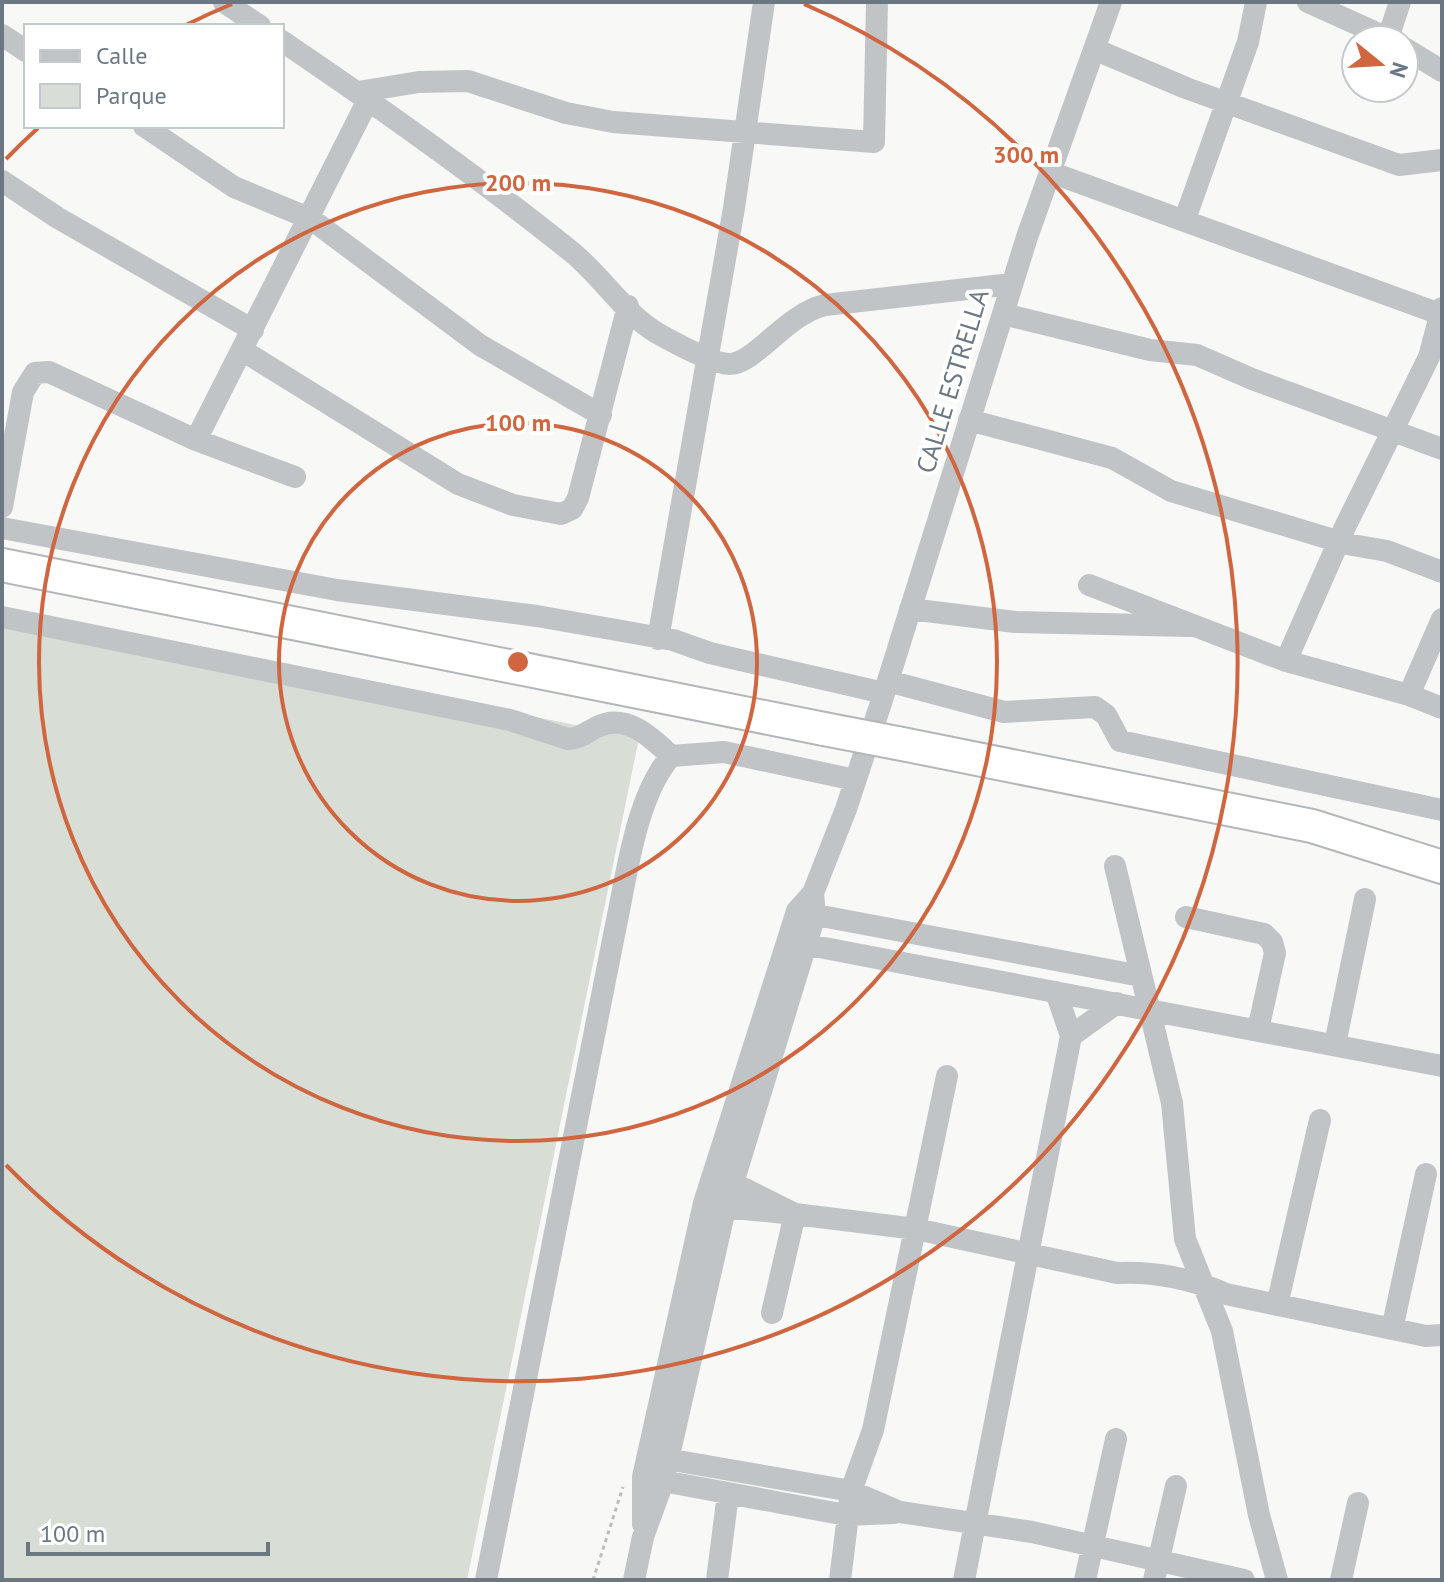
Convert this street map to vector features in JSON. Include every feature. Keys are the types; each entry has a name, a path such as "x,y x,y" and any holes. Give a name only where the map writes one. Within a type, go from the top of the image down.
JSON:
{"highway":[{"path":"2,565 1312,826 1442,867"}],"street":[{"path":"224,2 257,24"},
{"path":"363,96 419,82 468,81 566,113 745,135 874,142 877,2"},
{"name":"CALLE ESTRELLA","path":"634,1580 643,1537 650,1471 714,1206 808,906 886,687 1012,284 1111,2"},
{"path":"1185,219 1248,42 1256,2"},
{"path":"1308,2 1356,24"},
{"path":"1397,24 1400,2"},
{"path":"658,639 745,135 760,3"},
{"path":"2,35 24,50"},
{"path":"284,42 363,96 573,253 656,332 707,357 730,364 751,359 796,315 825,305 1012,284"},
{"path":"1094,49 1225,103 1399,165 1442,160"},
{"path":"1420,57 1442,71"},
{"path":"196,440 311,219 363,96"},
{"path":"147,128 234,187 311,219 480,345 601,415"},
{"path":"1050,172 1185,219 1276,257 1441,311 1435,360 1391,431 1286,661"},
{"path":"2,181 247,340 458,484 513,505 561,514 572,509 578,498 601,415 628,306"},
{"path":"1003,314 1150,350 1197,355 1442,449"},
{"path":"2,507 23,392 35,373 49,372 196,440 295,477"},
{"path":"969,420 1112,458 1171,491 1339,542 1387,551 1442,572"},
{"path":"2,528 337,590 537,616 1004,712 1095,707 1106,715 1120,741 1442,810"},
{"path":"1089,585 1286,661 1409,695 1442,708"},
{"path":"910,609 1015,622 1204,627"},
{"path":"2,617 510,720 568,739 600,725 620,723 643,731 671,756 724,752 855,780"},
{"path":"1409,695 1442,619"},
{"path":"486,1580 633,848 654,779 671,756"},
{"path":"1115,866 1172,1103 1180,1162 1182,1220 1214,1293 1259,1515 1277,1580"},
{"path":"1335,1044 1365,899"},
{"path":"808,906 1141,976"},
{"path":"1186,917 1264,934 1272,942 1275,953 1258,1030"},
{"path":"797,942 1442,1066"},
{"path":"964,1580 1071,1036 1056,992"},
{"path":"1071,1036 1117,1003"},
{"path":"840,1580 851,1491 873,1430 947,1076"},
{"path":"1277,1305 1320,1120"},
{"path":"1392,1329 1426,1174"},
{"path":"722,1180 795,1214"},
{"path":"714,1206 916,1229 1117,1273 1140,1272 1214,1293 1437,1339"},
{"path":"772,1313 795,1214"},
{"path":"1085,1580 1116,1439"},
{"path":"650,1471 851,1491 900,1512"},
{"path":"650,1471 728,1494 846,1515 900,1512 1032,1532 1093,1548 1156,1571 1244,1580"},
{"path":"1156,1571 1176,1486"},
{"path":"717,1580 728,1494"},
{"path":"1341,1580 1358,1503"}],"path":[{"path":"593,1580 650,1471"}],"green space":[{"path":"2,608 639,738 467,1580 2,1580"}]}
